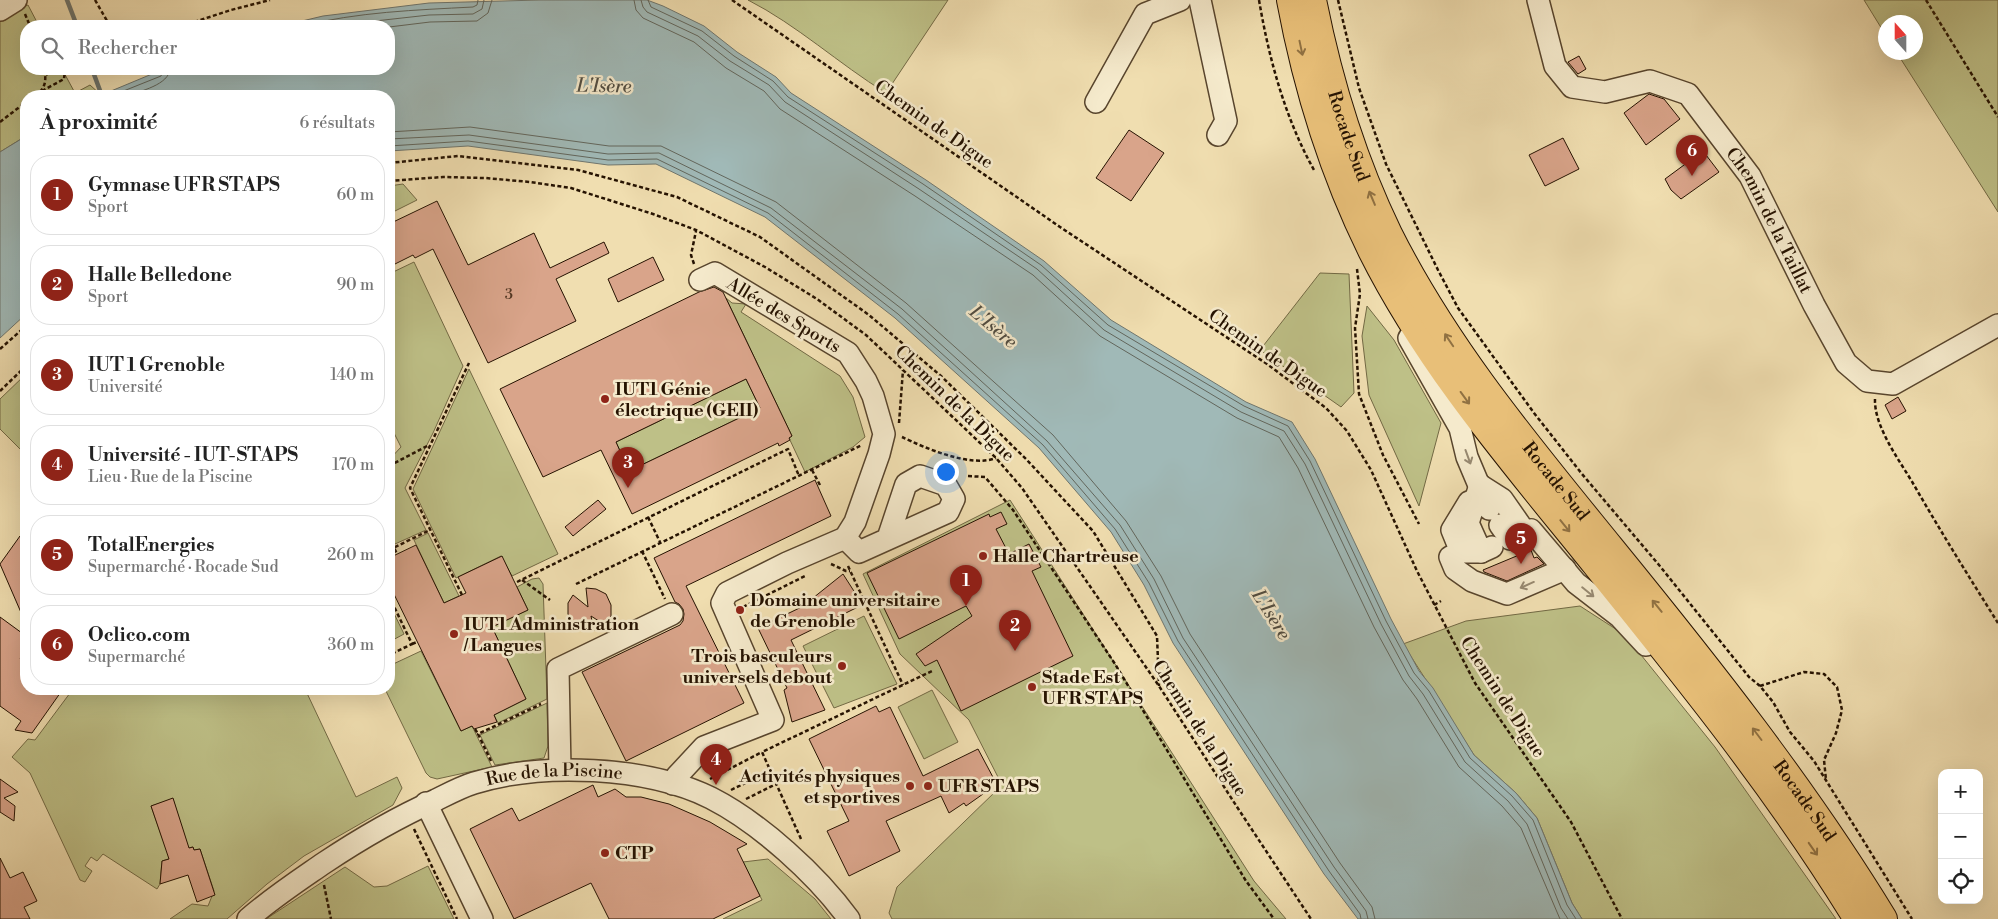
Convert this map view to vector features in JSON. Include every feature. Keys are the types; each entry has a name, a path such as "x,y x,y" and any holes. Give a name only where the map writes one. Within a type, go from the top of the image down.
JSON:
{"highway":[{"name":"Rocade Sud","path":"1290,0 1303,59 1319,115 1338,170 1359,223 1402,304 1449,376 1515,464 1691,682 1789,815 1858,919"},
{"name":"Rocade Sud","path":"1312,0 1331,82 1364,179 1388,234 1431,312 1463,361 1498,408 1693,651 1764,744 1842,854 1884,919"}],"street":[{"path":"0,10 16,0"},
{"path":"1096,102 1145,14 1180,0"},
{"path":"1200,0 1226,121 1218,135"},
{"name":"Chemin de la Taillat","path":"1538,0 1555,66 1572,87 1605,92 1650,81 1688,94 1750,176 1814,305 1846,363 1867,382 1876,382"},
{"path":"1359,223 1396,313 1460,428 1468,457 1480,484 1506,526"},
{"name":"Allée des Sports","path":"700,280 716,273 848,353 866,381 887,432"},
{"path":"1876,382 1893,384 1998,325"},
{"path":"673,784 677,776 704,747 773,720 722,603 727,593 787,563 845,538 854,522 887,432"},
{"path":"1480,484 1502,500 1506,526"},
{"path":"1471,552 1452,530 1480,484"},
{"path":"1565,569 1507,594 1472,581 1455,569 1450,557 1471,552 1506,526 1531,530 1565,569 1576,583 1636,632 1789,815"},
{"path":"845,538 859,552 888,538"},
{"path":"560,769 558,669 672,614"},
{"name":"Rue de la Piscine","path":"248,919 266,903 346,848 394,819 426,803 474,783 517,773 560,769 609,772 673,784 711,798 770,838 822,888 849,919"},
{"path":"426,803 482,919"}],"path":[{"path":"94,0 106,20"},
{"path":"200,20 270,0"},
{"name":"Chemin de Digue","path":"732,0 1060,227 1267,364 1326,408 1347,431 1371,470 1434,605 1475,683 1571,822 1622,919"},
{"path":"1259,0 1267,48 1302,148 1315,172"},
{"path":"1338,0 1359,88 1386,164 1458,308 1534,413 1582,474 1659,564 1749,677 1760,686 1773,702 1790,732 1814,761 1912,919"},
{"path":"1926,0 1998,117"},
{"path":"42,90 46,75"},
{"path":"44,90 64,79 64,75"},
{"path":"0,122 20,107"},
{"name":"Chemin de la Digue","path":"395,181 443,177 485,178 571,188 653,214 696,230 765,267 817,299 866,335 996,458 1022,488 1159,686 1312,919"},
{"path":"696,230 690,255 700,280"},
{"path":"1356,265 1360,294 1356,328 1360,394 1383,455 1419,524"},
{"path":"0,349 20,331"},
{"path":"462,595 410,488 469,363"},
{"path":"576,584 887,432 901,418 903,370"},
{"path":"0,391 20,372"},
{"path":"1876,382 1875,406 1883,433 1946,542 1998,623"},
{"path":"887,432 969,460 986,462 996,458"},
{"path":"395,463 430,444"},
{"path":"517,582 788,449 799,476"},
{"path":"812,470 821,487"},
{"path":"968,476 985,478 1013,510 1115,664 1246,881 1274,919"},
{"path":"648,517 660,542"},
{"path":"395,548 430,530"},
{"path":"845,538 844,559 903,685"},
{"path":"395,550 397,554"},
{"path":"642,551 672,614"},
{"path":"831,564 850,571"},
{"path":"728,614 813,572"},
{"path":"522,580 550,600"},
{"path":"1434,605 1441,601"},
{"path":"395,609 412,644"},
{"path":"1157,636 1159,686"},
{"path":"395,652 417,642"},
{"path":"709,781 710,778 762,752 932,671"},
{"path":"1760,686 1804,672 1824,674 1837,687 1842,710 1836,733 1824,760 1826,782"},
{"path":"478,734 549,700"},
{"path":"475,729 494,769"},
{"path":"762,752 802,843"},
{"path":"724,793 770,771"},
{"path":"739,802 776,784"},
{"path":"412,826 457,919"},
{"path":"321,877 328,895 331,919"}],"green space":[{"path":"748,0 948,0 886,93 784,21"},
{"path":"1864,0 1998,0 1998,212 1901,60 1923,60 1923,15 1878,15 1878,23"},
{"path":"28,5 36,20 20,20 20,75 65,75 73,90 20,90 20,140 0,152 0,15"},
{"path":"90,85 96,90 81,90"},
{"path":"403,184 417,200 395,211 395,185"},
{"path":"414,262 463,366 433,433 405,488 426,530 395,544 395,454 401,447 395,435 395,271"},
{"path":"1320,273 1349,274 1354,393 1341,407 1260,350"},
{"path":"726,298 732,303 746,304 741,312 840,376 853,397 865,437 853,447 805,472 789,438 792,436"},
{"path":"1367,306 1394,340 1441,423 1419,506 1369,395 1362,336"},
{"path":"469,369 558,554 512,576 501,556 456,578 413,489"},
{"path":"746,379 760,408 629,471 616,442"},
{"path":"20,380 20,449 0,429 0,399"},
{"name":"Stade Est UFR STAPS","path":"1010,500 1254,881 1286,919 892,919 889,913 897,887 997,790 1001,783 969,720 900,654 863,574"},
{"path":"428,533 459,596 444,603 414,540"},
{"path":"539,578 543,584 547,699 498,723 494,715 526,699 492,627 528,610 517,587 532,579"},
{"path":"1580,606 1625,635 1715,747 1836,919 1582,919 1572,903 1537,818 1516,793 1474,755 1403,644 1466,621"},
{"path":"395,615 404,634 395,639"},
{"path":"864,616 897,684 834,708 803,646"},
{"path":"421,651 461,731 472,726 492,767 437,779 430,777 426,773 388,695 395,695 395,663"},
{"path":"932,690 958,742 924,759 898,707"},
{"path":"69,695 308,695 356,797 397,777 402,788 393,805 304,856 267,884 227,919 170,919 192,904 208,906 214,891 200,849 188,848 173,799 151,806 163,840 178,856 162,861 160,884 157,889 103,854 97,861 91,857 85,866 92,871 85,882 80,880 30,773 12,757 28,739 35,740"},
{"path":"547,703 548,746 544,758 495,765 480,735"},
{"path":"768,859 815,899 831,919 723,919 762,900 743,862"},
{"path":"428,866 454,919 266,919 345,867 374,887 387,886"}],"water":[{"name":"L'Isère","path":"647,0 663,6 704,26 737,52 776,77 791,93 926,180 1044,261 1111,320 1246,402 1292,422 1315,459 1391,619 1419,671 1433,688 1474,755 1516,793 1537,818 1572,903 1582,919 1358,919 1324,874 1173,643 1144,585 1111,532 1039,448 895,318 765,217 656,164 608,165 468,146 395,151 395,90 113,90 150,75 395,75 395,20 306,20 323,16 429,3"},
{"path":"20,140 20,320 0,338 0,152"}],"building":[{"path":"1579,56 1586,69 1578,74 1568,62"},
{"path":"1649,94 1664,99 1680,119 1646,145 1624,113"},
{"path":"1129,130 1164,153 1131,201 1096,178"},
{"path":"1563,138 1579,169 1545,186 1529,155"},
{"path":"1703,151 1719,172 1681,199 1671,190 1665,179"},
{"path":"437,201 468,265 534,233 550,268 604,242 609,253 556,279 576,321 488,363 433,249 415,258 413,255 395,264 395,221"},
{"path":"653,257 664,280 618,302 608,279"},
{"name":"IUT1 Génie électrique (GEII)","path":"714,287 723,292 792,436 789,438 790,440 779,446 778,443 632,514 601,450 543,477 500,389 699,292","holes":["746,379 760,408 629,471 616,442"]},
{"path":"1898,397 1906,411 1892,419 1885,405"},
{"path":"815,480 831,516 686,586 744,703 626,761 582,672 680,625 683,621 683,609 675,602 654,558"},
{"path":"598,500 606,509 573,536 565,527"},
{"path":"1001,512 1007,524 996,529 1009,554 1029,544 1041,567 1032,571 1073,656 961,711 937,660 925,666 916,654 972,616 966,606 899,639 867,573 989,514 990,517"},
{"path":"20,536 20,610 0,564"},
{"name":"IUT1 Administration / Langues","path":"416,545 444,603 466,593 458,577 502,556 528,610 492,627 526,699 494,715 497,722 474,729 472,726 461,731 395,596 395,555"},
{"path":"1531,550 1534,558 1537,557 1544,564 1507,581 1483,570"},
{"path":"843,574 859,599 855,601 858,607 791,640 825,710 792,722 784,690 787,688 758,628 814,601 813,598"},
{"path":"586,588 596,589 606,594 611,605 611,616 605,625 591,616 594,631 583,631 573,624 568,614 568,603 573,595 588,607"},
{"path":"0,617 20,632 20,695 59,695 32,733 15,730 21,721 0,706"},
{"name":"UFR STAPS","path":"876,706 879,712 890,707 923,776 978,749 995,781 981,791 983,794 966,806 964,803 949,813 941,796 886,821 900,851 849,876 827,831 849,821 809,739"},
{"path":"0,779 18,792 4,798 15,806 14,821 0,812"},
{"name":"CTP","path":"593,785 598,797 615,789 626,797 641,797 669,804 710,822 747,844 737,849 760,896 713,919 609,919 591,883 514,919 470,829 512,808 519,821"},
{"path":"173,798 189,848 193,847 194,850 200,849 215,895 197,902 188,875 160,884 162,861 169,859 151,806"},
{"path":"0,858 10,878 23,872 37,901 24,907 30,919 0,919"}],"waterway":[{"path":"67,0 75,20"},
{"path":"94,75 100,90"}],"place":[{"name":"Oclico.com","path":"1692,176"},
{"name":"IUT1 Génie électrique (GEII)","path":"605,399"},
{"name":"IUT 1 Grenoble","path":"628,488"},
{"name":"Halle Chartreuse","path":"983,556"},
{"name":"TotalEnergies","path":"1521,564"},
{"name":"Gymnase UFR STAPS","path":"966,606"},
{"name":"Domaine universitaire de Grenoble","path":"740,610"},
{"name":"IUT1 Administration / Langues","path":"454,634"},
{"name":"Halle Belledone","path":"1015,651"},
{"name":"Trois basculeurs universels debout","path":"842,666"},
{"name":"Stade Est UFR STAPS","path":"1032,687"},
{"name":"Université - IUT-STAPS","path":"716,785"},
{"name":"Activités physiques et sportives","path":"910,786"},
{"name":"UFR STAPS","path":"928,786"},
{"name":"CTP","path":"605,853"}]}
